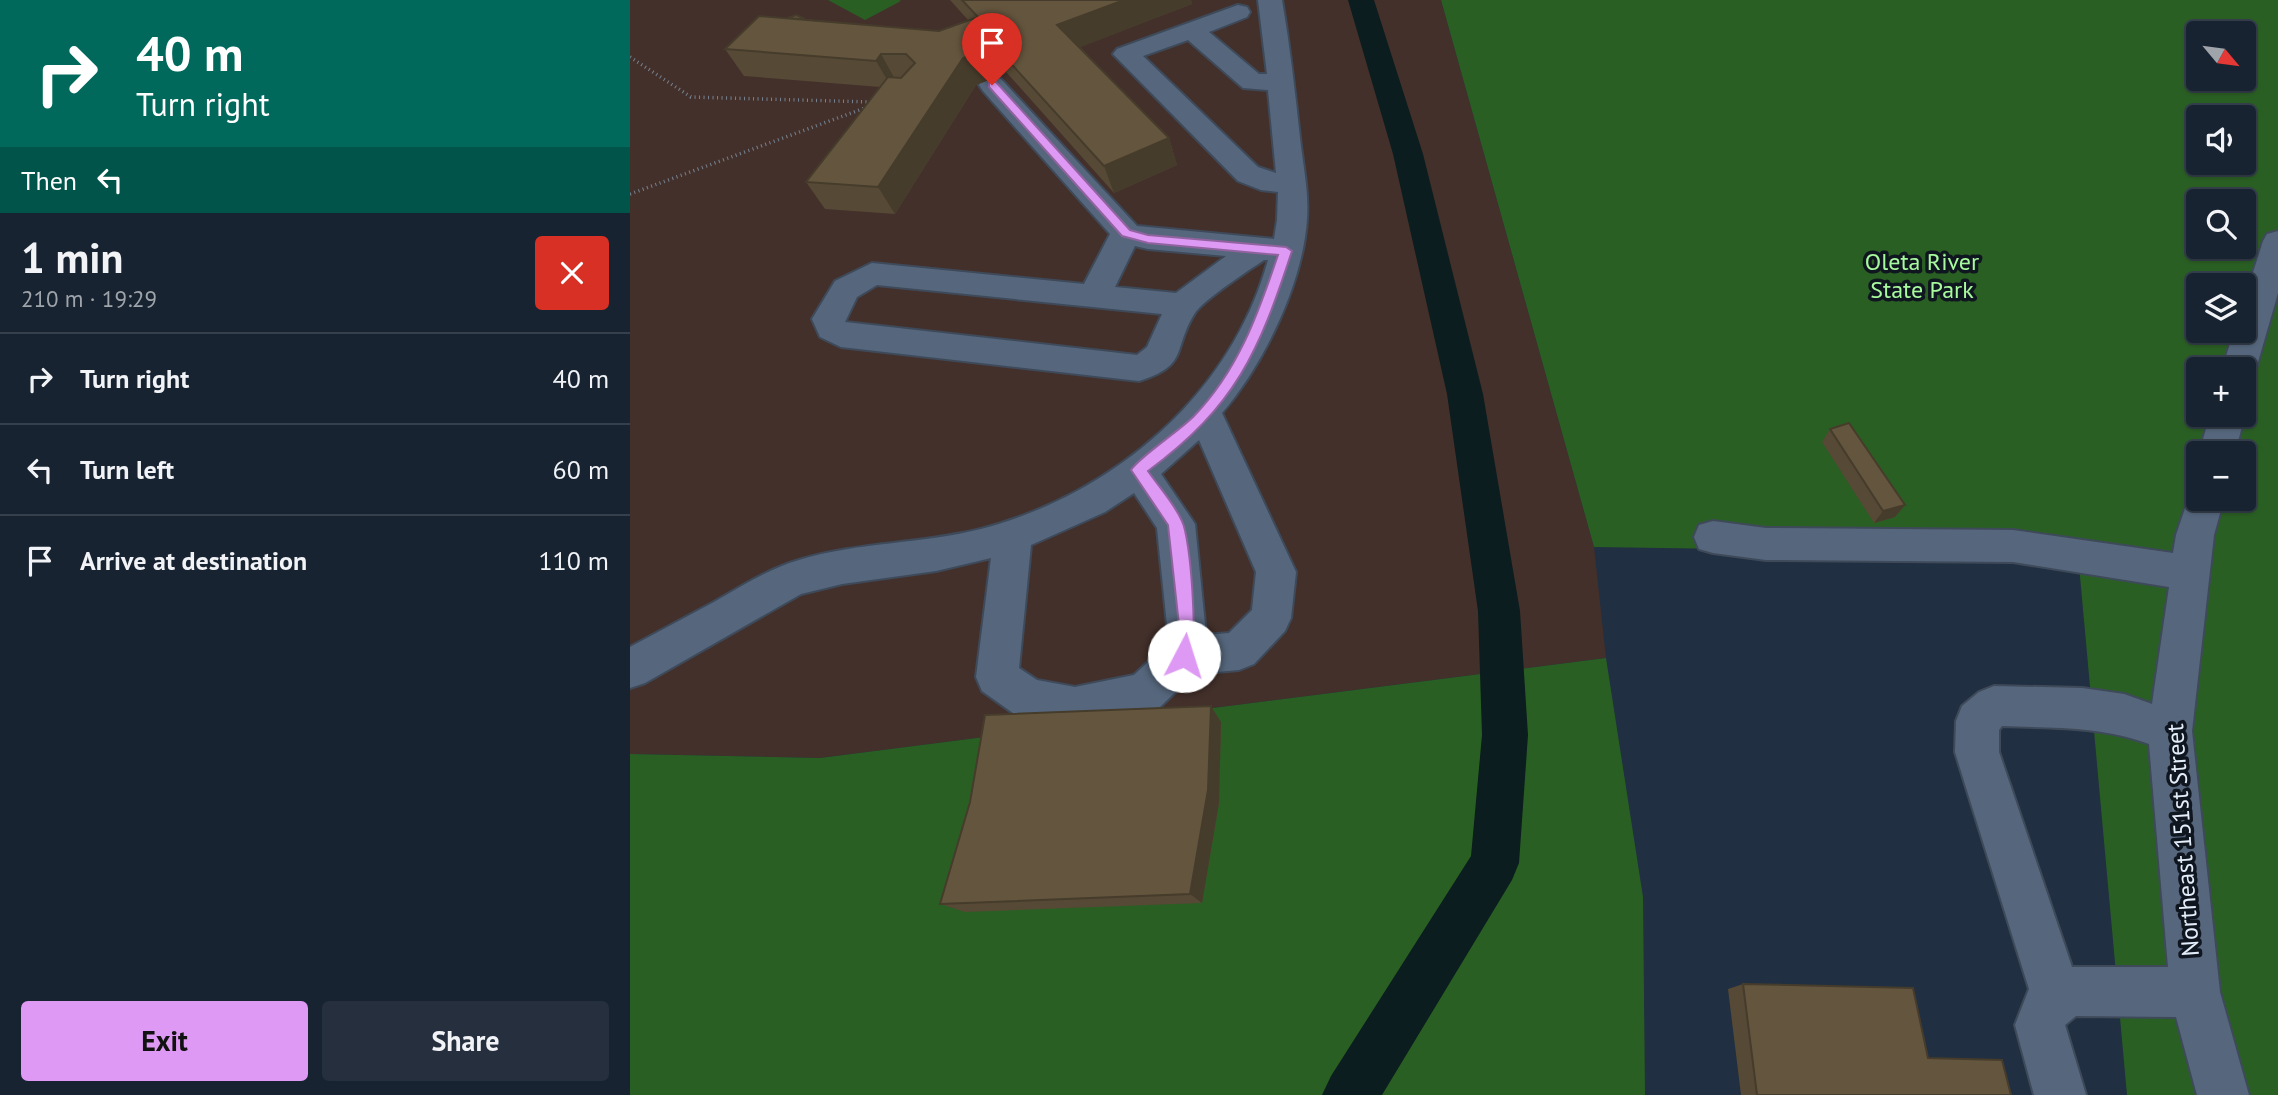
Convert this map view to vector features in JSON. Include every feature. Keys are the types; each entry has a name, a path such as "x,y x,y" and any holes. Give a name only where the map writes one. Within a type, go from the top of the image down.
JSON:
{"street":[{"path":"630,669 793,580 822,570 947,552 1013,535 1066,514 1139,470 1174,444 1205,414 1244,360 1255,337 1272,250 1293,211 1291,182 1272,10 1256,21 1230,6 1192,30 1117,45 1248,174 1271,183 1291,182"},
{"path":"1192,30 1252,82 1280,82"},
{"path":"992,85 1126,233 1148,239 1272,250"},
{"path":"1094,296 1126,233"},
{"path":"2243,357 2278,241"},
{"path":"1182,305 872,274 846,289 835,303 828,319 832,328 841,335 1139,368 1154,362 1161,354 1182,305 1272,250"},
{"path":"1013,535 997,677 1028,699 1075,707 1145,693 1184,656 1238,651 1271,618 1276,572 1205,414"},
{"path":"1139,470 1176,524 1187,625 1184,656"},
{"name":"Northeast 151st Street","path":"2202,511 2195,535 2170,731 2195,992 2223,1095"},
{"path":"1713,537 1766,544 2013,547 2191,573"},
{"path":"2057,997 1977,752 1977,721 1994,706 2082,708 2124,714 2170,731"},
{"path":"2060,1095 2040,1025 2045,1009 2057,997 2076,991 2195,992"}],"path":[{"path":"630,58 691,97 883,102 630,194"}],"shaded area":[{"path":"630,0 1441,0 1594,547 1606,658 820,758 630,754"}],"green space":[{"path":"828,0 899,0 901,1 865,20"},
{"name":"Oleta River State Park","path":"1441,0 2278,0 2278,1095 2127,1095 2078,554 1594,547"},
{"path":"1606,658 1643,897 1645,1095 630,1095 630,754 820,758"}],"building":[{"path":"962,0 1124,0 1057,25 1169,138 1104,166 995,46 963,58 878,187 806,182 888,77 901,78 915,63 906,54 881,54 876,61 725,49 759,16 939,31 978,17"},
{"path":"1849,423 1905,505 1883,511 1830,429"},
{"path":"1211,706 1208,790 1190,894 940,904 970,802 985,715"},
{"path":"1743,984 1913,988 1928,1058 2002,1060 2011,1095 1757,1095"}],"waterway":[{"path":"1350,1095 1495,863 1505,735 1499,611 1465,394 1408,154 1361,0"}],"route":[{"path":"992,85 1126,233 1148,239 1286,251 1261,325 1244,360 1222,393 1174,444 1139,470 1176,524 1187,625 1184,656"}]}
